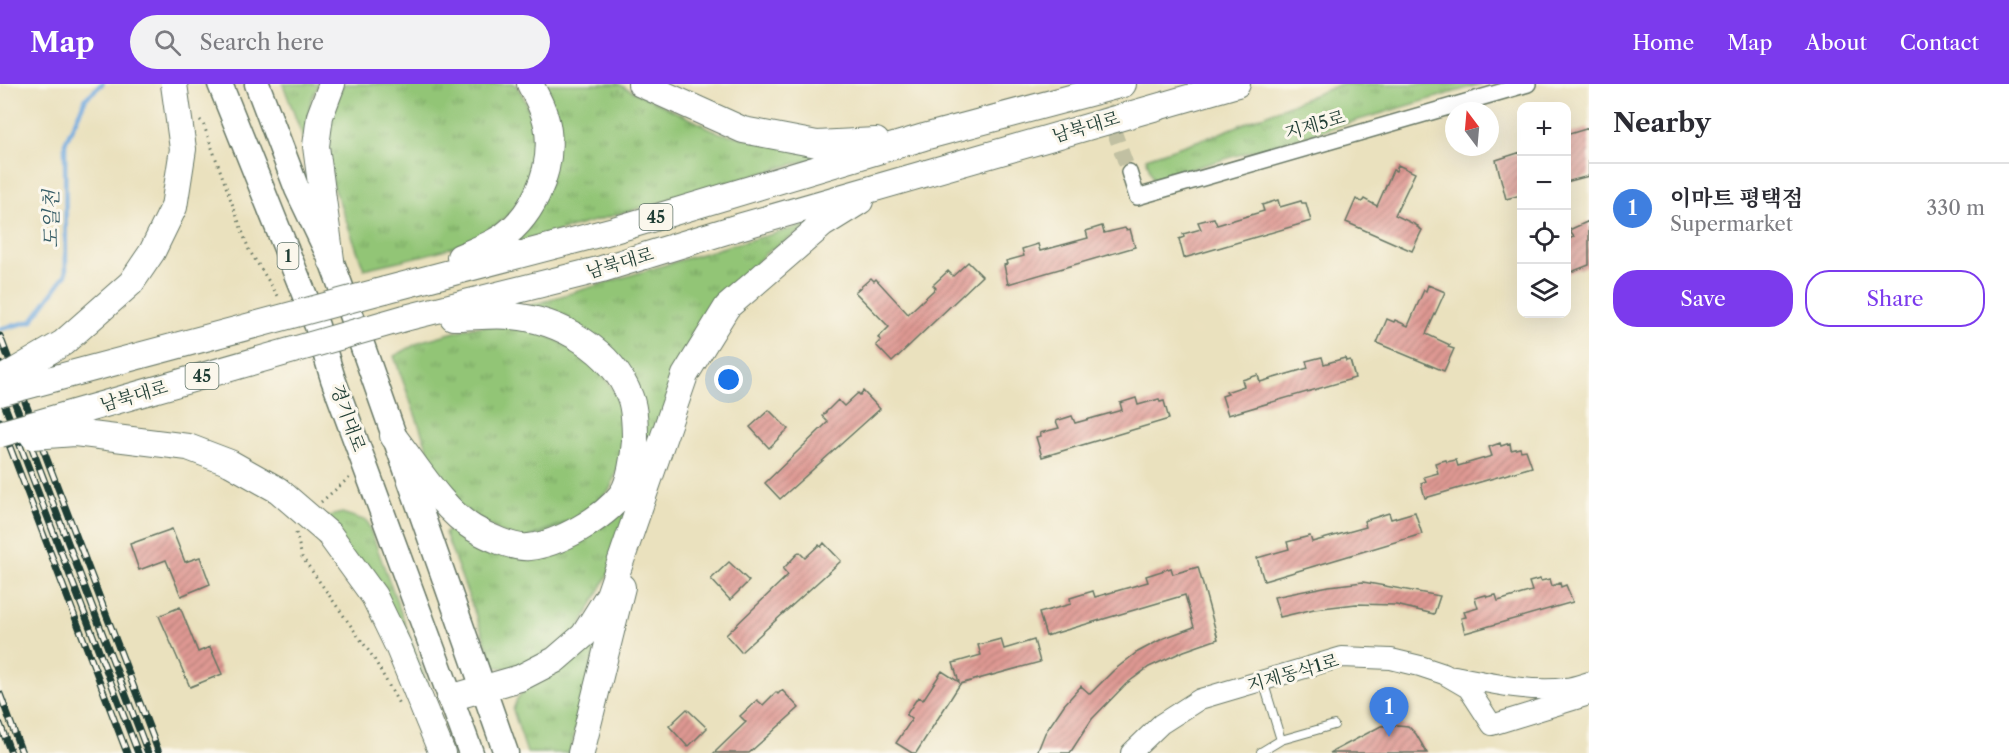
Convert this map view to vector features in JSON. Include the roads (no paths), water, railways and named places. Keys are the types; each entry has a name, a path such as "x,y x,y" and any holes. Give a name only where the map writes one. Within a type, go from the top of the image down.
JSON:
{"highway":[{"path":"0,380 63,343 131,283 153,252 174,207 183,149 174,84"},
{"path":"331,260 316,146 320,116 332,84"},
{"path":"385,290 495,241 518,223 537,198 546,167 548,132 540,103 530,84"},
{"path":"641,84 743,130 817,144 924,137"},
{"name":"남북대로","path":"0,393 614,230 924,137 1123,84"},
{"name":"남북대로","path":"0,434 405,318 602,269 739,227 1237,84"},
{"path":"450,698 520,678 555,660 584,635 609,594 685,375 727,307 823,224 885,185"},
{"path":"393,436 447,506 472,528 500,541 527,548 565,538 596,518 622,493 634,458 635,425 630,397 618,373 596,350 570,332 512,315 405,318"},
{"path":"0,440 75,432 188,447 230,463 278,489 329,534 374,596 398,646 442,753"},
{"path":"581,753 643,499"}],"main road":[{"name":"경기대로","path":"220,84 317,326 333,380 471,753"},
{"name":"경기대로","path":"257,84 297,189 331,260 506,753"}],"street":[{"name":"지제5로","path":"1129,172 1137,197 1528,84"},
{"name":"지제동삭1로","path":"1131,753 1161,724 1200,699 1342,657 1391,659 1444,674 1468,688 1492,725 1589,695"},
{"path":"1444,674 1488,683 1541,688 1567,688 1589,682"}],"lane":[{"path":"1263,681 1281,740"},
{"path":"1261,752 1281,740 1334,725"}],"waterway":[{"name":"도일천","path":"0,329 32,321 66,274 65,143 86,98 102,84"}],"tunnel":[{"path":"1097,85 1129,172"}],"railway":[{"path":"0,336 159,753"},
{"path":"0,364 148,753"},
{"path":"0,393 138,753"},
{"path":"0,421 127,753"},
{"path":"0,694 22,753"},
{"path":"0,724 11,753"}],"place":[{"name":"이마트 평택점","path":"1389,737"}]}
